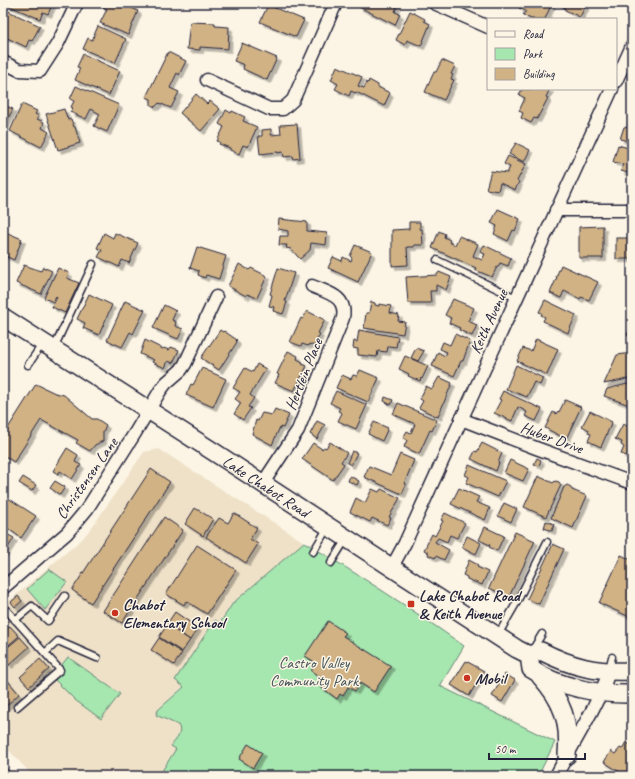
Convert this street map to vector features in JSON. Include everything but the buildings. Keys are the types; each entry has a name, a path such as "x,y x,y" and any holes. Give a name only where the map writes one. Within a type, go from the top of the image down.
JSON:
{"main road":[{"name":"Lake Chabot Road","path":"3,317 528,655"},
{"path":"632,672 610,665 587,669 541,652 528,655 531,669 537,673 574,687 602,692 632,694"},
{"path":"537,673 552,689 562,707 568,728 567,755"}],"street":[{"path":"3,62 19,70 40,71 58,43 77,3"},
{"path":"207,80 269,109 283,109 293,100 336,3"},
{"path":"434,3 487,27"},
{"path":"617,79 632,46"},
{"name":"Keith Avenue","path":"392,567 405,543 612,90"},
{"path":"556,210 632,210"},
{"name":"Hertlein Place","path":"263,483 298,430 343,318 343,307 341,302 337,298 312,286"},
{"name":"Christensen Lane","path":"3,588 71,528 87,508 160,391 166,383 181,370 216,297"},
{"name":"Huber Drive","path":"461,419 632,483"},
{"path":"556,776 602,692 610,665"}],"lane":[{"path":"436,260 516,298"},
{"path":"28,365 48,346 93,264"},
{"path":"313,552 329,526"},
{"path":"331,563 347,538"},
{"path":"497,636 517,602 546,542"},
{"path":"15,620 32,606 48,621 65,596"},
{"path":"3,606 60,670 17,707"},
{"path":"528,655 542,634"},
{"path":"45,654 58,641 97,658"}],"shaded area":[{"name":"Chabot Elementary School","path":"159,449 304,542 233,603 220,623 215,621 176,680 184,686 158,710 156,714 178,725 180,728 180,732 171,745 176,749 160,773 164,776 33,776 3,744 3,606 82,539 144,452"}],"green space":[{"name":"Castro Valley Community Park","path":"304,542 385,592 464,646 440,686 555,742 538,776 164,776 160,774 176,749 171,746 180,731 178,725 156,715 158,710 184,687 175,680 215,620 220,623 233,603"},
{"path":"49,569 67,582 45,610 27,589"},
{"path":"68,657 120,694 101,719 75,700 55,680 63,671 60,667"}],"place":[{"name":"Lake Chabot Road & Keith Avenue","path":"411,604"},
{"name":"Chabot Elementary School","path":"115,613"},
{"name":"Mobil","path":"467,678"}]}
